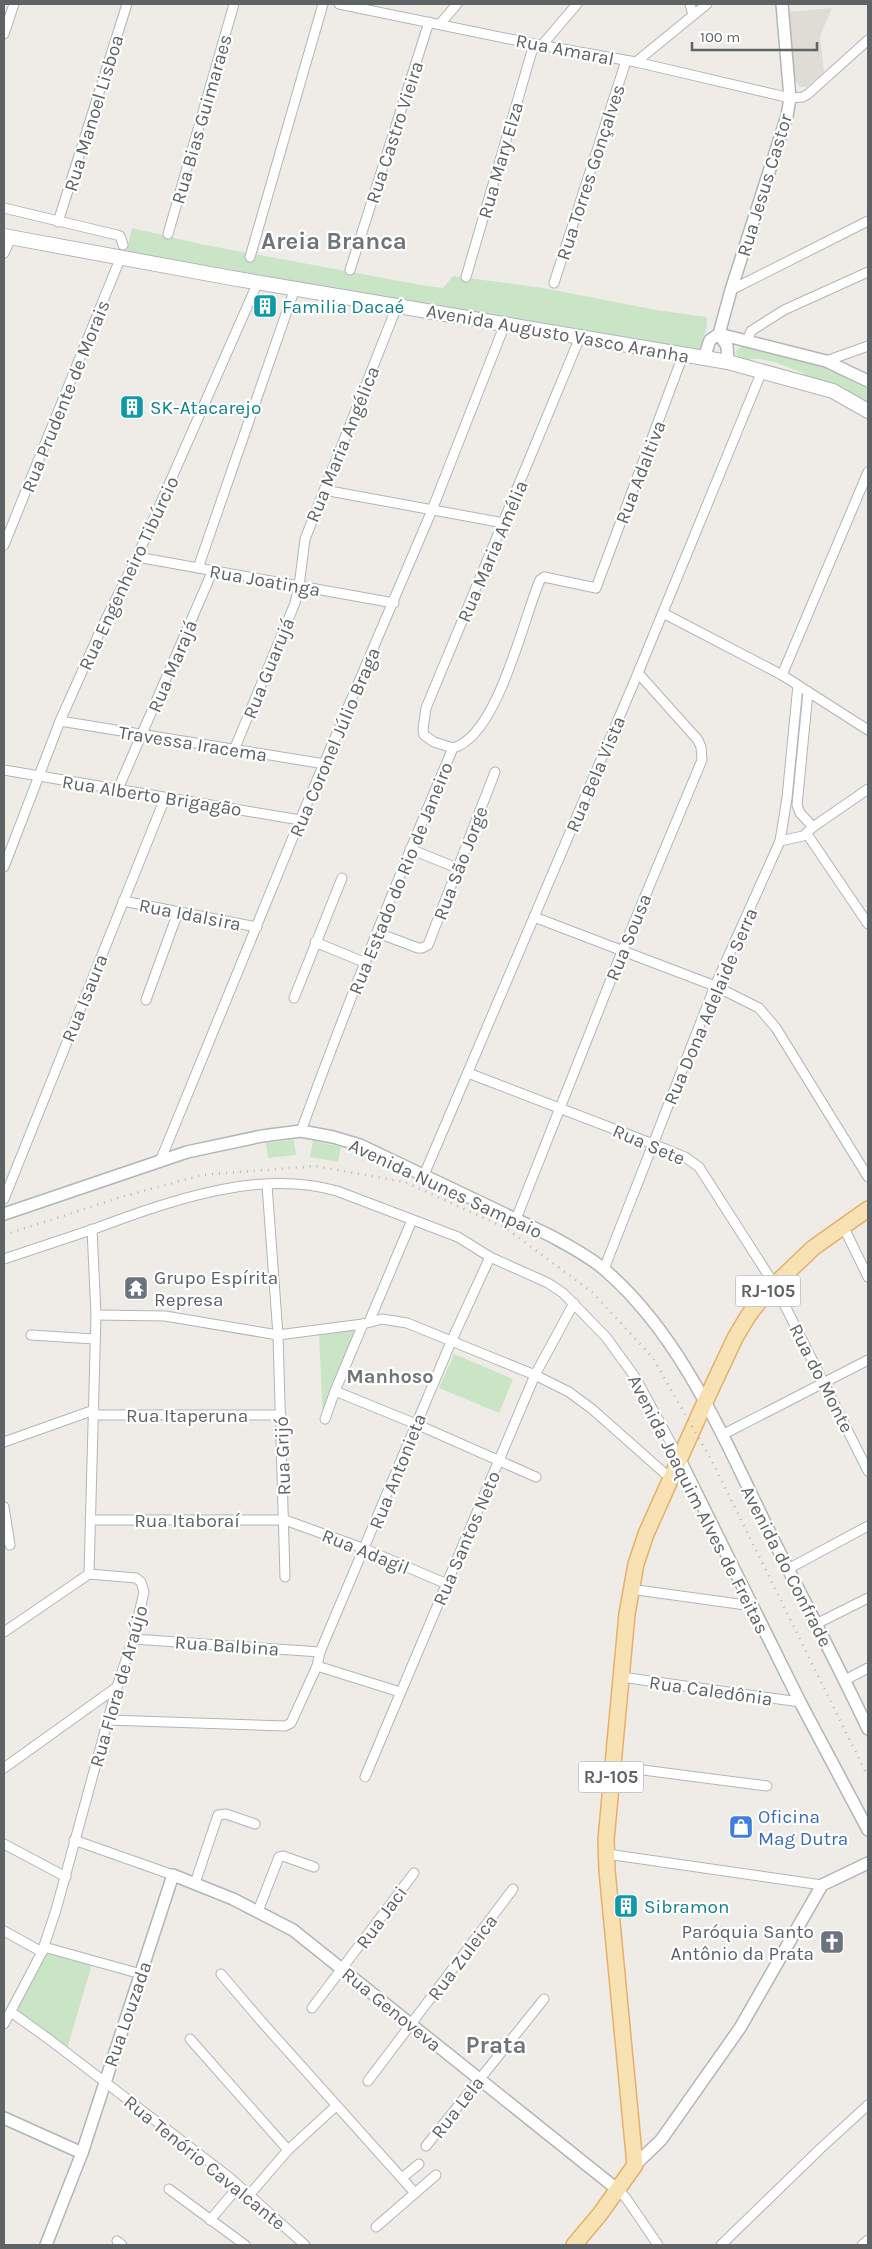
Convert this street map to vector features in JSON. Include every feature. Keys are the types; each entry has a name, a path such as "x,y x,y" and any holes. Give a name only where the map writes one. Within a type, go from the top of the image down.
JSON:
{"main road":[{"name":"Avenida Augusto Vasco Aranha","path":"7,237 122,252 258,282 728,362 833,392 868,411"},
{"name":"RJ-105","path":"635,2165 607,1854 612,1766 630,1589 641,1549 670,1478 741,1327 774,1284 813,1248 868,1209"},
{"path":"574,2245 618,2190 635,2165"}],"street":[{"path":"4,34 14,4"},
{"name":"Rua Manoel Lisboa","path":"58,222 126,4"},
{"name":"Rua Bias Guimaraes","path":"168,234 234,4"},
{"path":"250,256 323,4"},
{"name":"Rua Amaral","path":"339,4 636,62 790,98"},
{"path":"440,24 457,4"},
{"path":"538,44 577,4"},
{"path":"690,4 693,15"},
{"path":"636,62 707,4"},
{"name":"Rua Jesus Castor","path":"704,358 710,340 719,334 731,290 780,142 790,98 782,4"},
{"name":"Rua Castro Vieira","path":"350,270 429,22"},
{"path":"790,98 803,97 808,94 868,40"},
{"name":"Rua Mary Elza","path":"466,277 538,44"},
{"name":"Rua Torres Gonçalves","path":"554,283 626,61"},
{"path":"4,208 120,236 122,252"},
{"path":"731,290 868,221"},
{"path":"4,253 7,237"},
{"name":"Rua Prudente de Morais","path":"4,546 122,252"},
{"path":"747,341 751,331 784,310 868,272"},
{"name":"Rua Engenheiro Tibúrcio","path":"4,867 60,722 102,627 137,557 258,282"},
{"path":"198,568 295,288"},
{"name":"Rua Maria Angélica","path":"299,586 305,539 397,306"},
{"name":"Rua Coronel Júlio Braga","path":"161,1159 300,820 394,603 505,324"},
{"path":"719,334 826,362 868,381"},
{"path":"719,334 727,346 728,362"},
{"name":"Rua Maria Amélia","path":"453,748 434,742 424,735 423,728 426,708 580,338"},
{"path":"826,362 868,346"},
{"name":"Rua Adaltiva","path":"596,588 683,355"},
{"name":"Rua Bela Vista","path":"424,1175 638,673 762,371"},
{"path":"782,675 868,472"},
{"path":"324,490 504,523"},
{"name":"Rua Joatinga","path":"137,557 394,603"},
{"name":"Rua Marajá","path":"118,789 213,570"},
{"name":"Rua Estado do Rio de Janeiro","path":"301,1131 350,998 453,748 466,742 480,728 513,661 540,580 544,577 596,588"},
{"name":"Rua Guarujá","path":"234,750 289,617 299,586"},
{"path":"663,613 782,675 868,730"},
{"name":"Rua Sousa","path":"516,1219 622,949 702,757 702,747 698,740 638,673"},
{"name":"Rua Dona Adelaide Serra","path":"604,1269 715,986 780,841 787,798 798,685"},
{"path":"808,692 797,805 800,813 813,827"},
{"name":"Travessa Iracema","path":"60,722 325,764"},
{"name":"Rua Alberto Brigagão","path":"4,770 300,820"},
{"name":"Rua São Jorge","path":"378,933 418,948 425,947 430,941 495,772"},
{"path":"780,841 807,834 813,827 868,789"},
{"name":"Rua Isaura","path":"4,1199 165,798"},
{"path":"807,834 868,924"},
{"path":"410,849 457,868"},
{"path":"294,998 342,878"},
{"name":"Rua Idalsira","path":"123,901 257,927"},
{"path":"146,1000 178,912"},
{"path":"534,917 622,949 749,1001 765,1014 868,1177"},
{"path":"315,942 366,963"},
{"name":"Rua Sete","path":"468,1073 690,1160 702,1170 774,1284"},
{"name":"Avenida Nunes Sampaio","path":"4,1214 161,1159 195,1150 262,1136 301,1131 334,1137 360,1145 559,1240 604,1269 631,1295 653,1321 705,1402"},
{"name":"Avenida Joaquim Alves de Freitas","path":"4,1259 176,1199 207,1192 267,1184 292,1183 320,1186 352,1195 458,1238 490,1257 548,1282 574,1303 606,1337 635,1377 679,1458 800,1702 868,1830"},
{"name":"Rua Grijó","path":"267,1184 278,1335 285,1520 285,1577"},
{"path":"325,1420 335,1391 412,1220"},
{"path":"843,1226 868,1276"},
{"path":"4,1632 89,1574 96,1315 92,1229"},
{"name":"Rua Antonieta","path":"108,1720 285,1726 293,1721 416,1424 490,1257"},
{"name":"Rua do Monte","path":"774,1284 825,1382 868,1471"},
{"name":"Rua Santos Neto","path":"365,1777 535,1375 574,1303"},
{"path":"96,1315 172,1317 278,1335 390,1319 407,1323 554,1384 582,1401 670,1478"},
{"path":"31,1335 94,1338"},
{"path":"722,1435 868,1360"},
{"path":"335,1391 416,1424 536,1477"},
{"name":"Avenida do Confrade","path":"705,1402 845,1680 868,1730"},
{"name":"Rua Itaperuna","path":"4,1442 93,1413 281,1415"},
{"path":"4,1507 10,1545"},
{"name":"Rua Itaboraí","path":"90,1520 285,1520"},
{"name":"Rua Adagil","path":"285,1520 365,1549 447,1584"},
{"path":"788,1569 868,1526"},
{"name":"Rua Flora de Araújo","path":"4,2024 43,1950 66,1877 74,1840 117,1687 133,1638 144,1592 141,1582 130,1577 89,1574"},
{"path":"630,1589 753,1606"},
{"path":"816,1624 868,1598"},
{"name":"Rua Balbina","path":"133,1638 320,1652"},
{"path":"317,1666 400,1692"},
{"path":"845,1680 868,1668"},
{"name":"Rua Caledônia","path":"622,1677 800,1702"},
{"path":"4,1768 117,1687"},
{"path":"612,1766 767,1786"},
{"path":"195,1883 218,1815 226,1814 255,1824"},
{"path":"74,1840 173,1875"},
{"path":"4,1844 66,1877"},
{"path":"607,1854 822,1885 868,1863"},
{"path":"258,1911 279,1857 284,1856 314,1867"},
{"name":"Rua Jaci","path":"312,2008 414,1873"},
{"name":"Rua Genoveva","path":"173,1875 258,1911 293,1930 618,2190"},
{"name":"Rua Louzada","path":"46,2245 82,2153 173,1875"},
{"path":"635,2165 661,2140 740,2028 822,1885"},
{"name":"Rua Zuleica","path":"368,2080 513,1889"},
{"path":"4,1931 43,1950 141,1974"},
{"path":"221,1974 415,2193"},
{"name":"Rua Lela","path":"426,2146 544,1999"},
{"name":"Rua Tenório Cavalcante","path":"10,2012 104,2081 250,2194 306,2245"},
{"path":"190,2039 288,2150"},
{"path":"250,2194 288,2150 336,2106"},
{"path":"720,2245 821,2148 868,2106"},
{"path":"4,2118 82,2153"},
{"path":"402,2178 419,2164"},
{"path":"376,2227 436,2175"},
{"path":"210,2220 239,2186"},
{"path":"168,2189 245,2245"},
{"path":"618,2190 626,2198 658,2245"},
{"path":"862,2245 868,2240"}],"shaded area":[{"path":"832,8 820,36 824,72 806,87 800,87 795,80 787,12"}],"green space":[{"path":"132,228 205,245 427,286 443,288 453,276 543,288 656,310 707,317 707,325 699,352 126,255"},
{"path":"743,346 817,364 868,389 868,407 807,378 803,373 782,365 766,360 751,359 745,361 737,358 736,350"},
{"path":"294,1140 296,1155 268,1158 266,1143"},
{"path":"313,1141 341,1147 338,1162 310,1157"},
{"path":"356,1330 323,1420 319,1333"},
{"path":"454,1354 513,1379 499,1413 439,1388"},
{"path":"47,1952 92,1964 67,2049 17,2010"}],"railway":[{"path":"4,1235 118,1198 202,1175 315,1166 405,1182 506,1228 593,1293 653,1358 713,1463 868,1777"}],"place":[{"name":"Familia Dacaé","path":"265,306"},
{"name":"SK-Atacarejo","path":"132,407"},
{"name":"Grupo Espírita Represa","path":"136,1288"},
{"name":"Oficina Mag Dutra","path":"741,1827"},
{"name":"Sibramon","path":"626,1906"},
{"name":"Paróquia Santo Antônio da Prata","path":"832,1942"}],"district":[{"name":"Areia Branca","path":"334,241"},
{"name":"Manhoso","path":"390,1376"},
{"name":"Prata","path":"496,2045"}]}
